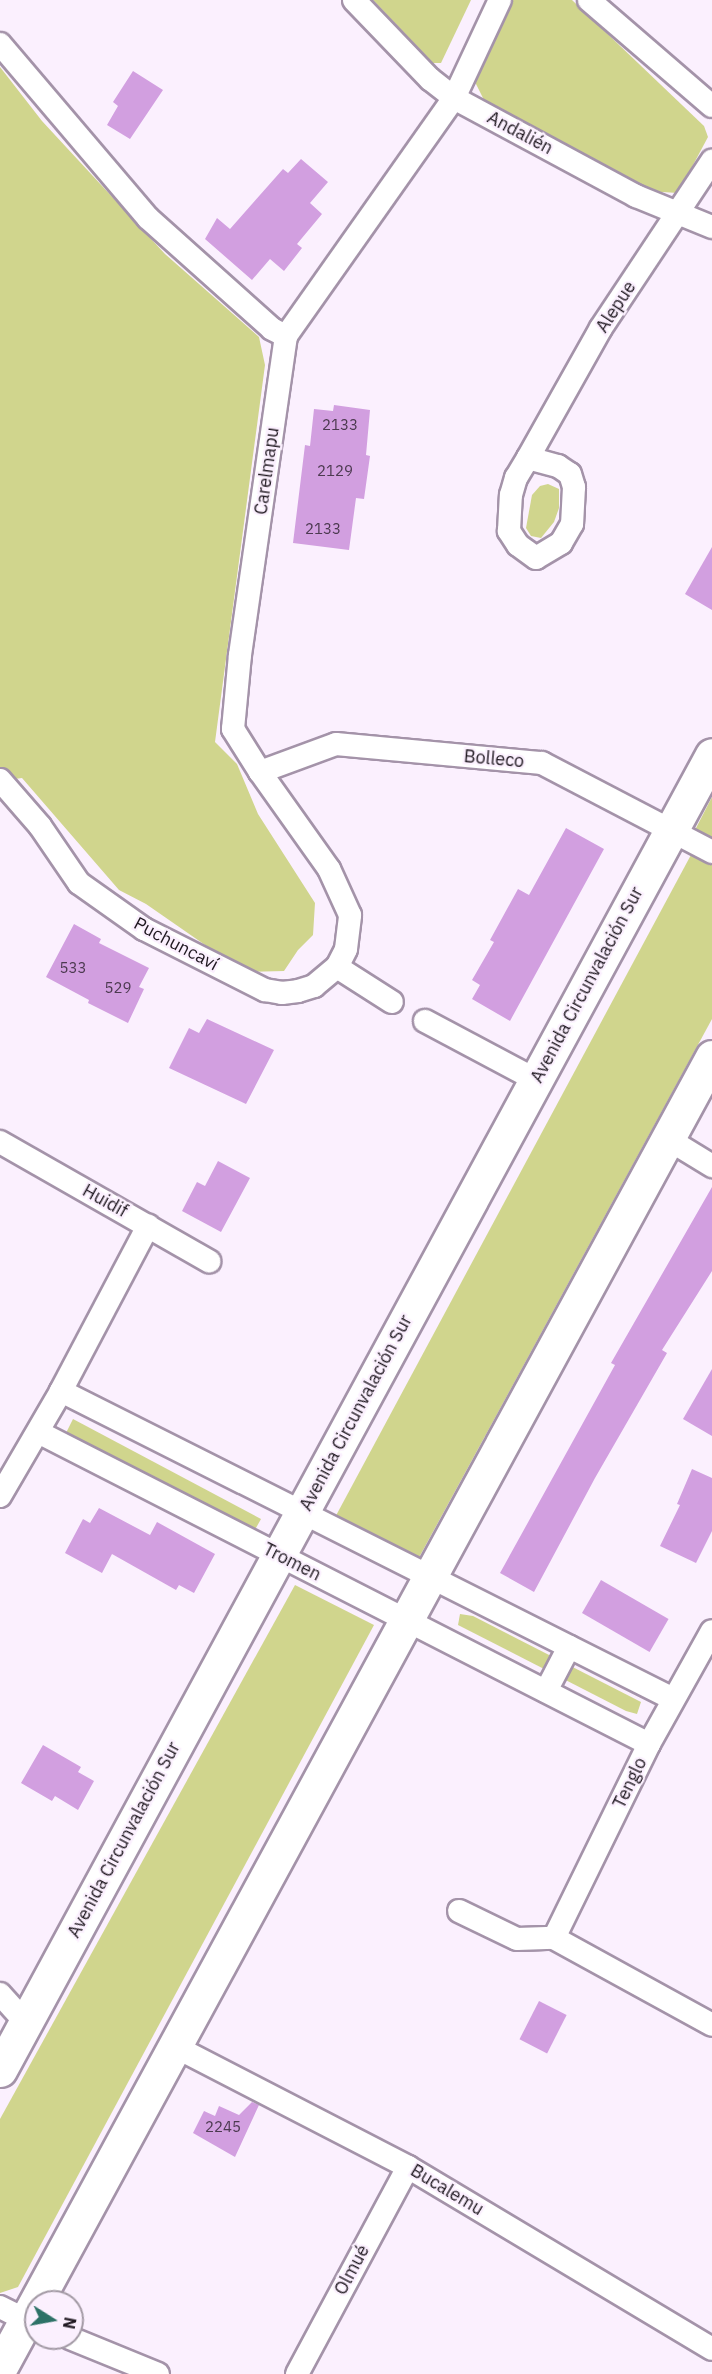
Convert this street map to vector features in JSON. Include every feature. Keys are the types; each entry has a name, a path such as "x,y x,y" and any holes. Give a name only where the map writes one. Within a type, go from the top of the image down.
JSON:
{"main road":[{"name":"Avenida Circunvalación Sur","path":"0,2070 712,755"},
{"path":"0,2368 20,2317 174,2046 712,1057"}],"street":[{"name":"Andalién","path":"354,0 430,79 454,98 636,196 712,227"},
{"name":"Carelmapu","path":"337,967 346,949 350,915 329,869 260,772 233,729 240,655 286,336 454,98 500,0"},
{"path":"589,0 712,106"},
{"path":"0,44 148,218 272,329 286,336"},
{"name":"Alepue","path":"528,458 601,328 712,161"},
{"name":"Bolleco","path":"260,772 336,744 542,763 712,852"},
{"name":"Puchuncaví","path":"0,780 40,826 79,883 144,929 265,990 282,993 315,986 337,967"},
{"path":"337,967 392,1002"},
{"path":"425,1022 536,1080"},
{"path":"668,1139 712,1166"},
{"name":"Huidif","path":"0,1143 209,1261"},
{"path":"0,1496 61,1391 148,1226"},
{"path":"61,1391 673,1699"},
{"name":"Tromen","path":"38,1432 649,1744"},
{"name":"Tenglo","path":"554,1938 649,1744 712,1630"},
{"path":"546,1691 569,1647"},
{"path":"459,1911 517,1939 554,1938 712,2025"},
{"path":"0,1994 26,2023"},
{"name":"Bucalemu","path":"174,2046 408,2167 712,2349"},
{"name":"Olmué","path":"297,2374 408,2167"},
{"path":"84,2344 158,2374"}],"green space":[{"path":"373,0 471,0 441,63 433,63"},
{"path":"509,0 572,0 704,126 708,137 678,193 646,191 485,102 475,82"},
{"path":"0,67 42,121 165,254 259,337 265,365 215,742 237,764 258,814 315,903 313,935 298,950 284,971 244,972 146,904 119,890 22,778 0,781"},
{"path":"548,484 559,489 559,508 554,522 541,538 531,536 526,528 532,495 540,486"},
{"path":"712,797 712,840 695,830"},
{"path":"692,853 712,862 712,1019 416,1563 332,1523"},
{"path":"73,1419 261,1519 252,1535 66,1433"},
{"path":"295,1585 374,1625 18,2287 0,2293 0,2119"},
{"path":"460,1614 473,1616 641,1702 637,1714 626,1711 458,1625"}],"building":[{"path":"133,71 163,90 130,139 107,125 118,106 113,102"},
{"path":"301,159 328,182 310,203 322,214 297,244 302,248 284,271 270,259 252,280 205,239 217,218 230,229 283,169 288,173"},
{"path":"334,405 370,410 366,455 370,456 364,499 356,498 349,550 293,543 305,445 310,446 314,409 333,411"},
{"path":"712,547 712,610 685,594"},
{"path":"566,828 604,849 510,1021 472,999 480,985 472,980 494,942 490,940 518,889 529,895"},
{"path":"74,924 101,939 99,943 149,968 139,987 144,989 128,1023 88,1003 89,1000 46,977"},
{"path":"207,1019 274,1050 246,1104 169,1068 189,1028 199,1033"},
{"path":"218,1161 250,1178 221,1232 182,1211 197,1182 205,1186"},
{"path":"712,1187 712,1271 662,1350 667,1353 595,1478 534,1592 500,1573 615,1365 611,1363"},
{"path":"712,1369 712,1436 683,1419"},
{"path":"692,1469 712,1478 712,1531 696,1563 660,1546 680,1505 677,1504"},
{"path":"99,1508 150,1535 157,1522 215,1554 194,1593 179,1585 176,1590 112,1554 102,1573 65,1553 83,1519 90,1523"},
{"path":"601,1580 669,1619 650,1652 582,1613"},
{"path":"43,1745 81,1767 78,1772 94,1781 78,1810 55,1796 52,1801 21,1783"},
{"path":"539,2001 567,2015 547,2053 519,2039"},
{"path":"252,2102 259,2105 235,2157 193,2133 204,2111 215,2116 219,2106 239,2115"}]}
